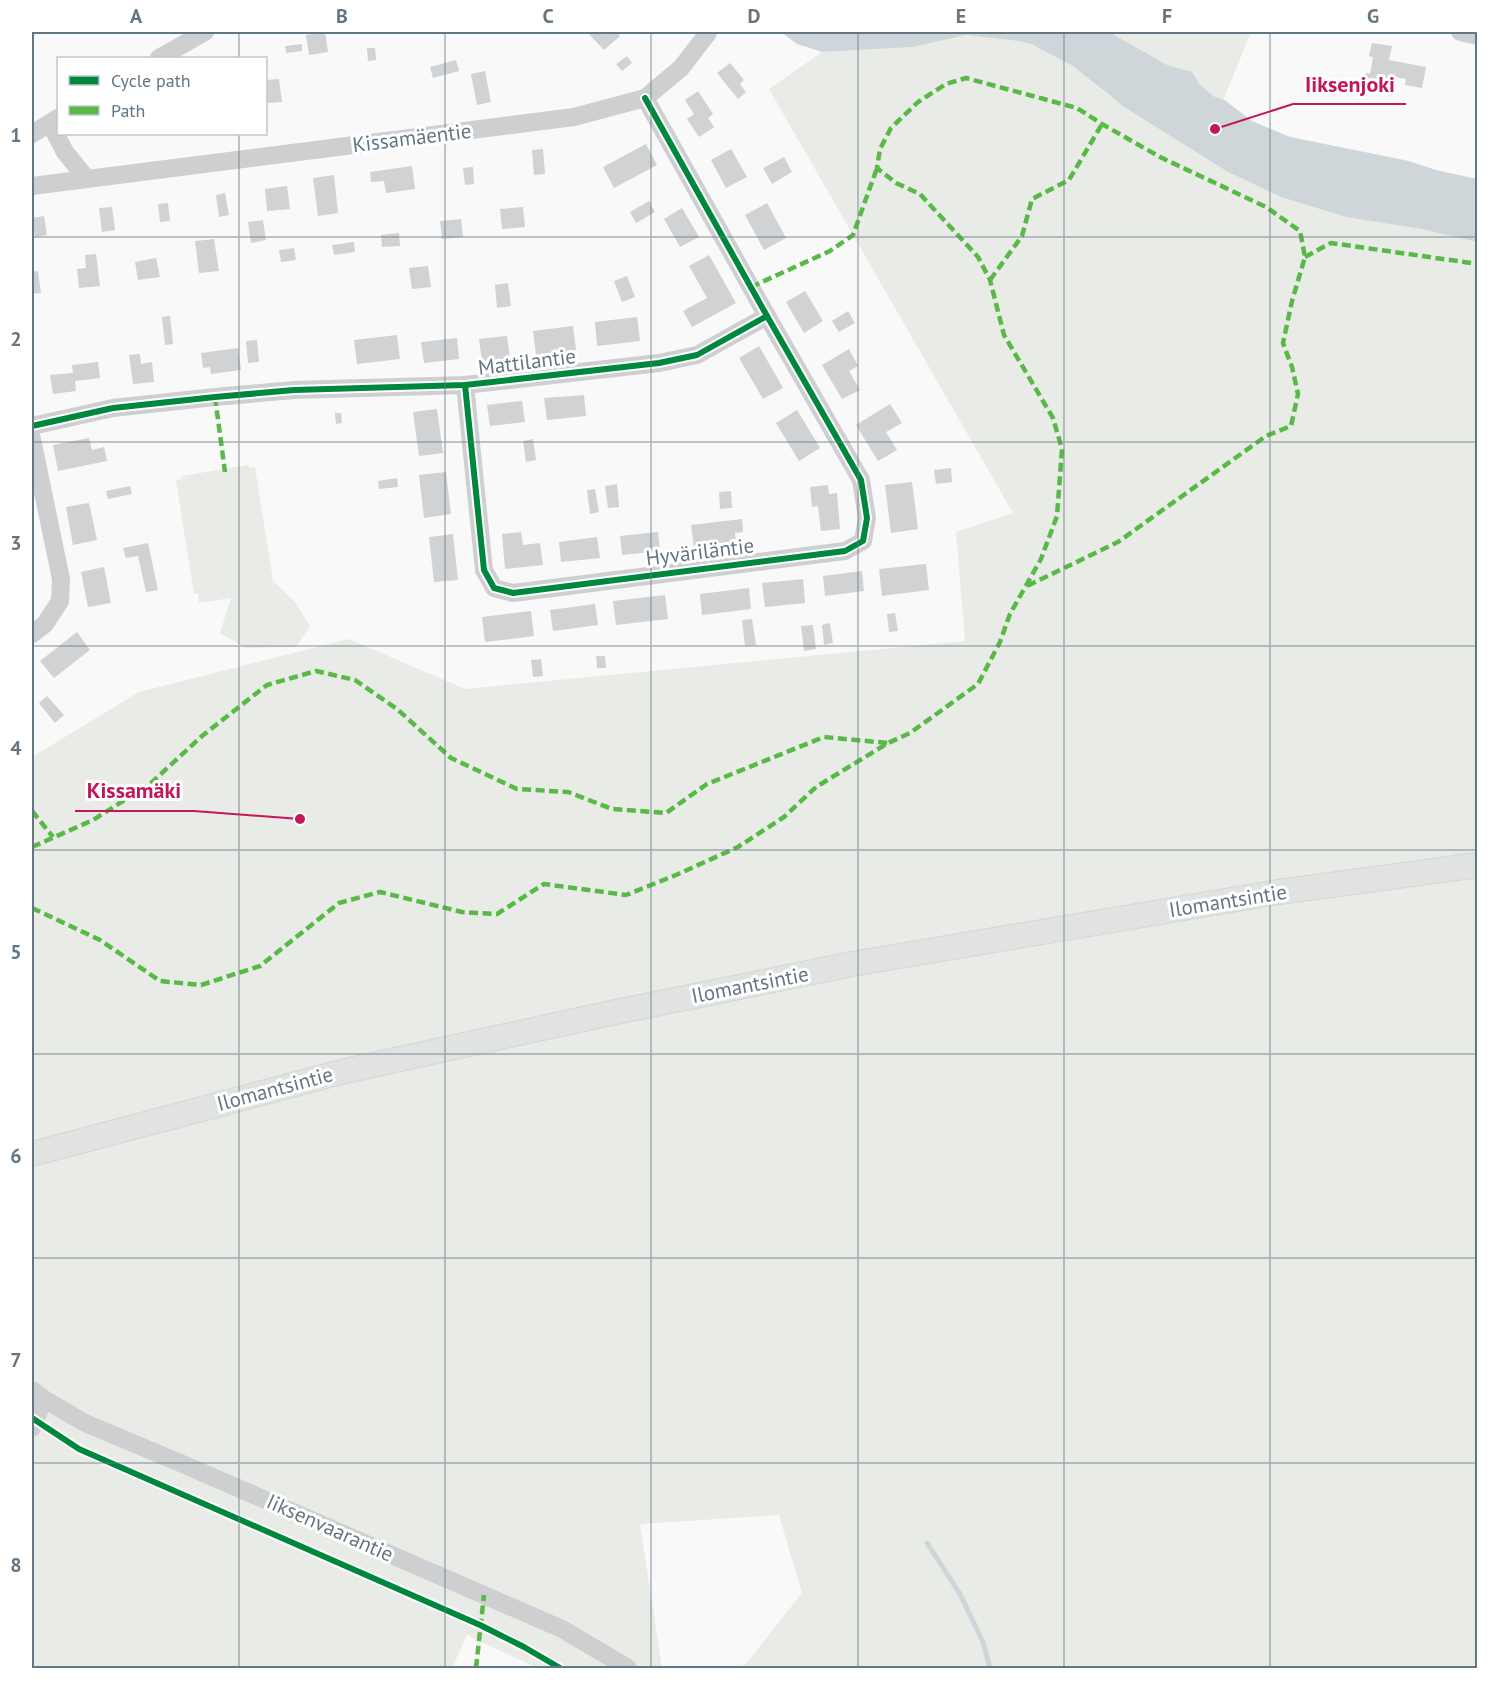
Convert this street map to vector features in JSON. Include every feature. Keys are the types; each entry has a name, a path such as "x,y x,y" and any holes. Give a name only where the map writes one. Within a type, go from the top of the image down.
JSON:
{"main road":[{"name":"Ilomantsintie","path":"32,1154 345,1071 841,966 1279,892 1478,865"}],"street":[{"path":"161,57 205,32"},
{"path":"1460,32 1478,36"},
{"name":"Kissamäentie","path":"32,186 574,117 645,98 681,68 708,33"},
{"path":"645,98 767,316"},
{"path":"32,134 55,120"},
{"path":"60,135 65,152 87,179"},
{"name":"Hyväriläntie","path":"465,386 484,570 494,588 513,593 845,551 863,541 867,518 861,480 767,316"},
{"name":"Mattilantie","path":"32,426 113,408 237,395 294,390 465,386 659,363 697,356 767,316"},
{"path":"32,439 61,579 60,602 45,624 32,634"},
{"path":"32,1428 38,1395"},
{"name":"Iiksenvaarantie","path":"38,1395 85,1423 562,1629 628,1668"}],"shaded area":[{"path":"781,32 1109,32 1167,65 1192,72 1200,85 1213,96 1226,101 1252,121 1290,137 1409,161 1477,179 1477,242 1421,229 1346,217 1281,197 1228,172 1124,107 1073,66 1033,45 1019,41 966,35 913,47 822,52 797,44"},
{"path":"1104,32 1251,32 1222,103"},
{"path":"966,35 1019,41 1046,50 1086,74 1098,87 1124,107 1228,172 1281,197 1346,217 1421,229 1477,242 1477,1668 710,1668 745,1665 802,1593 779,1515 640,1524 662,1668 537,1668 467,1635 452,1668 32,1668 32,757 139,692 349,639 465,689 965,641 956,532 1013,513 769,89 822,52 913,47"},
{"path":"248,465 249,468 255,467 273,581 295,602 310,626 296,647 246,648 220,633 231,598 199,603 198,593 194,594 176,480 182,479 182,476"}],"building":[{"path":"325,32 328,52 309,55 306,35"},
{"path":"587,32 617,32 620,36 604,50"},
{"path":"1372,43 1392,46 1389,60 1426,67 1422,88 1405,85 1406,79 1390,76 1389,82 1365,78 1366,73 1370,74 1373,57 1369,56"},
{"path":"302,44 302,51 286,53 285,46"},
{"path":"367,48 375,48 376,60 368,61"},
{"path":"627,56 632,63 622,71 616,64"},
{"path":"456,60 459,71 433,78 430,67"},
{"path":"730,63 744,80 740,84 746,92 738,99 717,73"},
{"path":"485,71 491,102 477,105 471,74"},
{"path":"279,79 282,102 267,103 267,80"},
{"path":"698,91 713,114 708,118 714,127 699,137 687,119 694,114 685,100"},
{"path":"646,144 657,165 614,188 603,167"},
{"path":"543,149 545,174 534,175 532,150"},
{"path":"731,149 747,177 726,188 711,160"},
{"path":"784,157 792,172 772,184 763,168"},
{"path":"412,166 415,189 386,193 384,181 371,182 370,172"},
{"path":"473,167 474,184 465,185 463,168"},
{"path":"334,175 338,213 318,216 313,178"},
{"path":"287,186 290,209 267,211 265,189"},
{"path":"225,193 229,215 219,217 216,195"},
{"path":"649,201 655,212 636,223 630,212"},
{"path":"168,203 170,221 160,222 158,204"},
{"path":"767,203 786,238 764,250 745,215"},
{"path":"112,207 115,230 102,232 99,208"},
{"path":"523,207 525,227 502,229 500,209"},
{"path":"682,208 699,237 680,247 664,219"},
{"path":"44,216 47,235 35,237 32,218"},
{"path":"461,219 463,237 442,239 440,221"},
{"path":"263,220 266,240 251,243 248,222"},
{"path":"399,233 400,246 382,247 381,235"},
{"path":"214,239 219,271 199,273 195,241"},
{"path":"354,242 355,252 334,255 332,245"},
{"path":"294,248 296,260 281,262 279,250"},
{"path":"96,254 100,286 79,288 77,269 86,268 85,255"},
{"path":"709,255 736,303 692,327 683,311 707,298 689,266"},
{"path":"156,258 160,277 138,280 135,262"},
{"path":"428,266 431,287 412,289 409,268"},
{"path":"38,271 41,293 32,294 32,272"},
{"path":"627,276 635,297 622,302 614,281"},
{"path":"508,283 511,306 497,308 495,285"},
{"path":"805,291 823,321 804,333 786,302"},
{"path":"848,311 855,323 839,332 832,321"},
{"path":"170,316 173,344 165,345 162,317"},
{"path":"637,317 640,341 597,346 595,322"},
{"path":"573,326 576,350 536,355 533,331"},
{"path":"397,335 400,359 357,364 354,340"},
{"path":"507,336 510,358 482,361 479,339"},
{"path":"457,338 459,359 424,363 421,342"},
{"path":"257,340 259,362 248,363 246,341"},
{"path":"759,346 783,388 763,399 739,358"},
{"path":"238,348 241,370 211,374 210,367 203,368 201,353"},
{"path":"849,349 858,366 849,371 860,390 842,399 822,365"},
{"path":"140,354 141,364 152,362 154,382 133,384 129,355"},
{"path":"98,362 100,378 75,381 76,391 53,394 50,375 73,373 72,365"},
{"path":"584,395 586,416 547,420 544,398"},
{"path":"522,401 525,422 490,426 487,405"},
{"path":"890,404 902,423 886,432 897,450 878,461 856,425"},
{"path":"437,409 443,453 419,456 413,412"},
{"path":"797,410 820,448 799,461 776,423"},
{"path":"335,413 341,413 342,423 336,424"},
{"path":"89,438 92,450 104,447 107,461 58,471 53,445"},
{"path":"533,439 536,460 526,462 523,441"},
{"path":"951,468 952,482 936,484 934,470"},
{"path":"446,472 451,514 424,518 419,475"},
{"path":"397,478 398,487 379,489 378,481"},
{"path":"912,482 918,529 891,533 885,485"},
{"path":"617,484 619,507 608,508 605,486"},
{"path":"828,485 829,494 837,493 840,529 821,531 818,506 812,507 810,487"},
{"path":"130,486 132,494 108,499 106,491"},
{"path":"595,489 599,512 590,514 587,490"},
{"path":"731,491 732,508 720,509 719,492"},
{"path":"89,503 97,540 73,545 66,507"},
{"path":"742,519 743,532 735,533 736,543 694,548 691,525"},
{"path":"521,532 523,545 540,543 543,565 505,569 502,534"},
{"path":"658,532 660,551 622,555 620,536"},
{"path":"453,534 458,580 434,582 429,537"},
{"path":"597,537 600,558 561,562 559,542"},
{"path":"148,543 158,590 146,592 138,556 126,558 123,548"},
{"path":"926,564 929,590 882,596 879,569"},
{"path":"104,567 111,603 88,607 81,572"},
{"path":"862,571 864,591 825,596 823,576"},
{"path":"803,579 805,603 765,607 762,583"},
{"path":"749,588 751,609 702,615 700,594"},
{"path":"665,595 668,619 616,625 613,601"},
{"path":"595,604 598,625 553,631 550,610"},
{"path":"531,611 534,636 485,642 482,617"},
{"path":"895,613 898,631 889,632 887,614"},
{"path":"752,619 756,645 745,646 742,620"},
{"path":"830,623 833,643 824,645 822,625"},
{"path":"813,625 816,649 804,651 801,626"},
{"path":"77,632 90,650 54,678 40,661"},
{"path":"596,656 605,656 606,668 597,668"},
{"path":"541,659 543,676 533,677 531,660"},
{"path":"47,696 64,715 55,723 39,703"}],"waterway":[{"path":"927,1543 960,1594 983,1642 990,1668"}],"marked path":[{"path":"32,908 100,940 160,981 201,985 260,966 339,903 380,892 462,912 497,914 544,884 626,895 738,847 784,817 816,787 888,743 910,733 978,684 1000,642 1010,614 1041,559 1057,516 1062,449 1053,418 1004,335 990,280 978,257 920,194 896,183 877,168 880,149 891,128 918,102 946,84 966,78 1077,108 1160,157 1266,207 1300,231 1305,257 1283,343 1292,367 1298,394 1291,426 1266,436 1118,542 1027,586"},
{"path":"990,280 1022,236 1032,199 1069,180 1102,124"},
{"path":"751,287 830,251 853,235 877,168"},
{"path":"1305,257 1331,243 1478,264"},
{"path":"215,397 225,472"},
{"path":"32,847 93,820 150,784 202,736 267,685 316,671 355,680 397,709 451,758 517,789 568,792 612,809 666,813 707,784 824,737 888,743"},
{"path":"32,811 53,837"},
{"path":"476,1668 484,1595"}],"cycle path":[{"path":"32,426 113,408 215,397 294,390 465,385 659,363 697,355 767,316 645,98"},
{"path":"465,385 484,570 494,588 513,593 845,551 863,541 867,518 861,480 767,316"},
{"path":"32,1418 79,1449 480,1625 560,1668"}],"place":[{"name":"Iiksenjoki","path":"1215,129"},
{"name":"Kissamäki","path":"300,819"}]}
